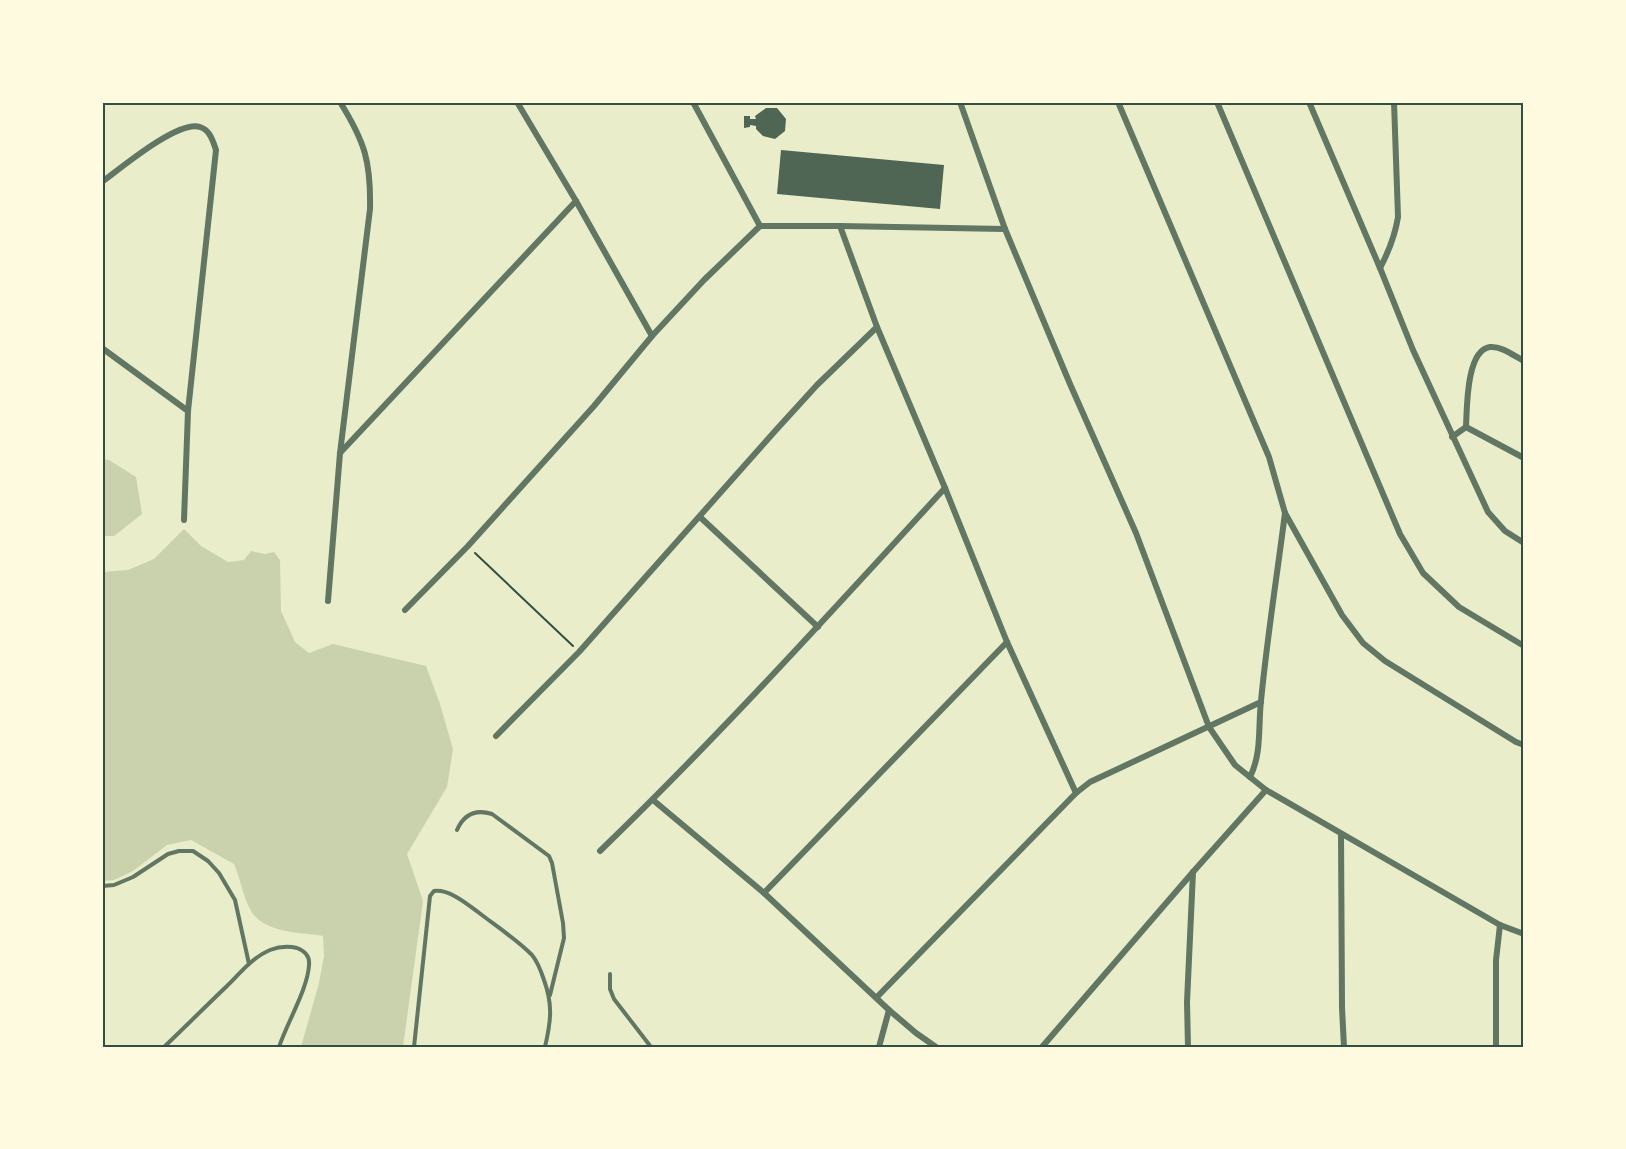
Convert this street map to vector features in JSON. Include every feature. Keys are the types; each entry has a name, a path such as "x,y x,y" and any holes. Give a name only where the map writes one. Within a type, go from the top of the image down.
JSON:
{"street":[{"path":"328,601 340,453 370,209 368,160 359,135 340,102"},
{"path":"517,102 652,336"},
{"path":"693,102 760,226"},
{"path":"960,102 1005,230 1136,533 1209,727 1235,765 1266,790 1500,925 1524,934"},
{"path":"1118,102 1269,457 1285,513 1342,615 1363,643 1385,661 1524,745"},
{"path":"1217,102 1400,534 1423,573 1459,607 1524,646"},
{"path":"1309,102 1413,350 1488,512 1505,531 1524,543"},
{"path":"1380,268 1391,248 1398,217 1394,102"},
{"path":"102,182 165,136 191,126 201,127 208,132 216,150 188,411 184,520"},
{"path":"340,453 576,201"},
{"path":"405,610 468,546 594,406 652,336 704,280 760,226 1005,230"},
{"path":"840,226 878,327 1007,642 1076,793"},
{"path":"1524,290 1524,302"},
{"path":"496,736 579,652 796,407 878,327"},
{"path":"1466,427 1473,362 1479,351 1488,347 1499,348 1524,361"},
{"path":"102,348 188,411"},
{"path":"1452,437 1466,427"},
{"path":"1466,427 1524,458"},
{"path":"600,851 694,759 945,488"},
{"path":"1250,777 1258,756 1261,702 1285,513"},
{"path":"700,517 818,627"},
{"path":"764,894 1007,642"},
{"path":"877,997 1076,793 1090,782 1261,702"},
{"path":"1043,1047 1266,790"},
{"path":"653,800 764,894 889,1010 936,1047"},
{"path":"1341,834 1341,1008 1344,1047"},
{"path":"1188,1047 1187,1002 1193,872"},
{"path":"1496,1047 1496,960 1500,925"},
{"path":"879,1047 889,1010"}],"lane":[{"path":"457,830 461,820 484,811 492,814 549,856 564,938 549,996"},
{"path":"102,886 114,885 133,877 168,854 193,851 208,861 219,873 235,900 249,964"},
{"path":"414,1047 430,896 434,891 441,890 465,902 534,956 549,996 551,1017 545,1047"},
{"path":"164,1047 249,964 268,951 293,947 304,951 308,956 309,964 279,1047"},
{"path":"610,974 610,989 614,999 651,1047"}],"path":[{"path":"468,546 579,652"}],"green space":[{"path":"102,459 109,460 136,477 142,514 114,536 102,536"},
{"path":"184,529 201,546 228,562 244,560 251,551 265,554 274,552 280,560 281,611 295,642 309,653 333,644 426,666 453,749 447,787 407,854 423,901 403,1047 301,1047 319,983 324,956 323,936 282,930 264,923 250,909 234,864 191,840 167,845 133,871 114,880 102,881 102,572 128,570 154,559"}],"building":[{"path":"766,108 777,108 786,119 785,131 775,139 763,136 756,126 750,125 744,128 744,116 756,119 755,116"},
{"path":"781,150 944,165 940,209 777,194"}]}
